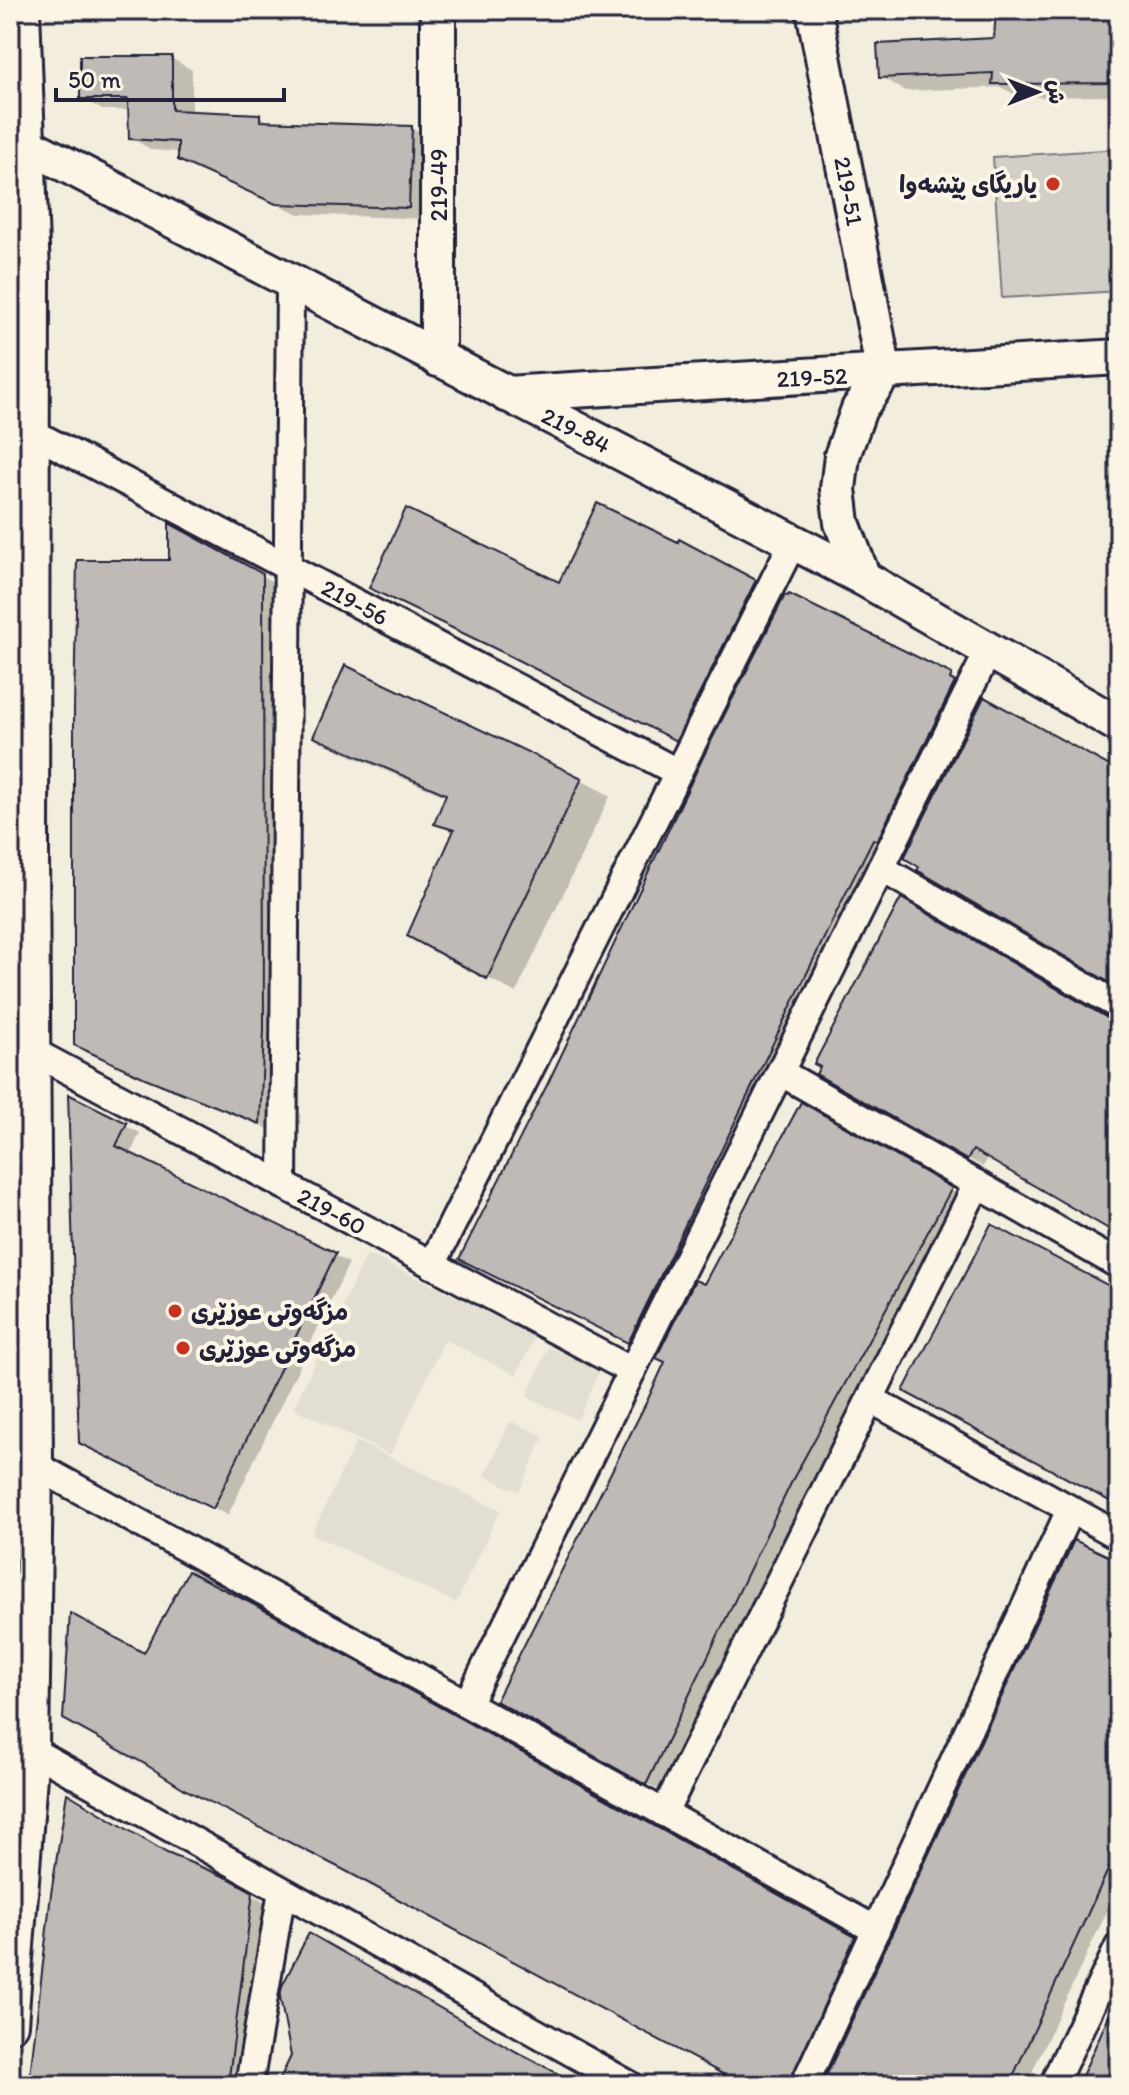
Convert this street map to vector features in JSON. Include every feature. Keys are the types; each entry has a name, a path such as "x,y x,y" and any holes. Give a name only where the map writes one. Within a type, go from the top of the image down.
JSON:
{"street":[{"name":"219-49","path":"438,10 438,359"},
{"name":"219-51","path":"814,10 884,373"},
{"path":"10,2024 31,1750 22,1561 35,1465 22,1331 21,1109 32,1051 21,854 21,612 33,433 21,274 28,145 18,18"},
{"name":"219-84","path":"28,145 863,578 1119,725"},
{"path":"283,1185 290,282"},
{"name":"219-52","path":"506,394 1119,357"},
{"path":"863,578 842,523 838,489 842,456 859,409 884,373"},
{"name":"219-56","path":"33,433 677,772"},
{"path":"432,1265 793,542"},
{"path":"467,1704 988,652"},
{"path":"881,868 1119,1006"},
{"name":"219-60","path":"32,1051 632,1371"},
{"path":"780,1072 1119,1265"},
{"path":"664,1813 977,1184"},
{"path":"870,1399 1119,1536"},
{"path":"35,1465 876,1930"},
{"path":"804,2085 1070,1510"},
{"path":"31,1750 630,2085"},
{"path":"249,2085 282,1891"},
{"path":"1053,2085 1119,1946"}],"shaded area":[{"path":"1119,149 1119,291 1002,298 993,157"},
{"path":"367,1254 536,1335 516,1375 445,1340 390,1455 293,1408"},
{"path":"548,1347 600,1370 578,1420 527,1397"},
{"path":"510,1421 544,1436 519,1492 485,1476"},
{"path":"356,1441 500,1510 456,1603 312,1534"}],"building":[{"path":"996,10 1119,10 1119,83 992,84 993,73 879,78 877,44 994,38"},
{"path":"80,56 172,56 172,110 260,114 260,121 412,126 409,208 276,204 178,160 178,142 129,139 128,99 80,99"},
{"path":"597,503 678,542 679,539 756,580 676,741 369,588 406,508 559,582"},
{"path":"169,523 263,574 264,1029 260,1124 145,1078 74,1045 77,560 169,560"},
{"path":"789,594 952,674 950,679 955,682 877,841 873,839 839,907 628,1343 459,1259 548,1083 704,755 785,595"},
{"path":"345,665 582,778 487,979 407,936 454,830 434,824 446,794 313,737"},
{"path":"984,697 1119,771 1119,988 917,870 919,867 904,858"},
{"path":"901,898 1119,1022 1119,1235 973,1150 967,1160 816,1074 820,1067 814,1064"},
{"name":"مزگه‌وتی عوزێری","path":"68,1094 127,1123 116,1146 336,1253 213,1509 79,1443"},
{"path":"801,1102 952,1188 794,1477 646,1785 496,1701 648,1399 665,1362 656,1358 695,1280 704,1284"},
{"path":"991,1224 1119,1291 1119,1506 903,1391"},
{"path":"1074,1540 1119,1561 1119,1846 1009,2085 822,2085"},
{"path":"188,1571 268,1612 855,1937 788,2085 743,2085 344,1870 186,1790 63,1719 70,1613 144,1653"},
{"path":"67,1793 167,1853 228,1878 253,1892 228,2085 29,2085 51,1894"},
{"path":"309,1933 580,2085 277,2085 291,2056 280,1997 282,1986"},
{"path":"1119,1993 1119,2085 1078,2085 1094,2049"}],"place":[{"name":"یاریگای پێشەوا","path":"1053,184"},
{"name":"مزگەوتی عوزێری","path":"175,1311"},
{"name":"مزگه‌وتی عوزێری","path":"183,1348"}]}
